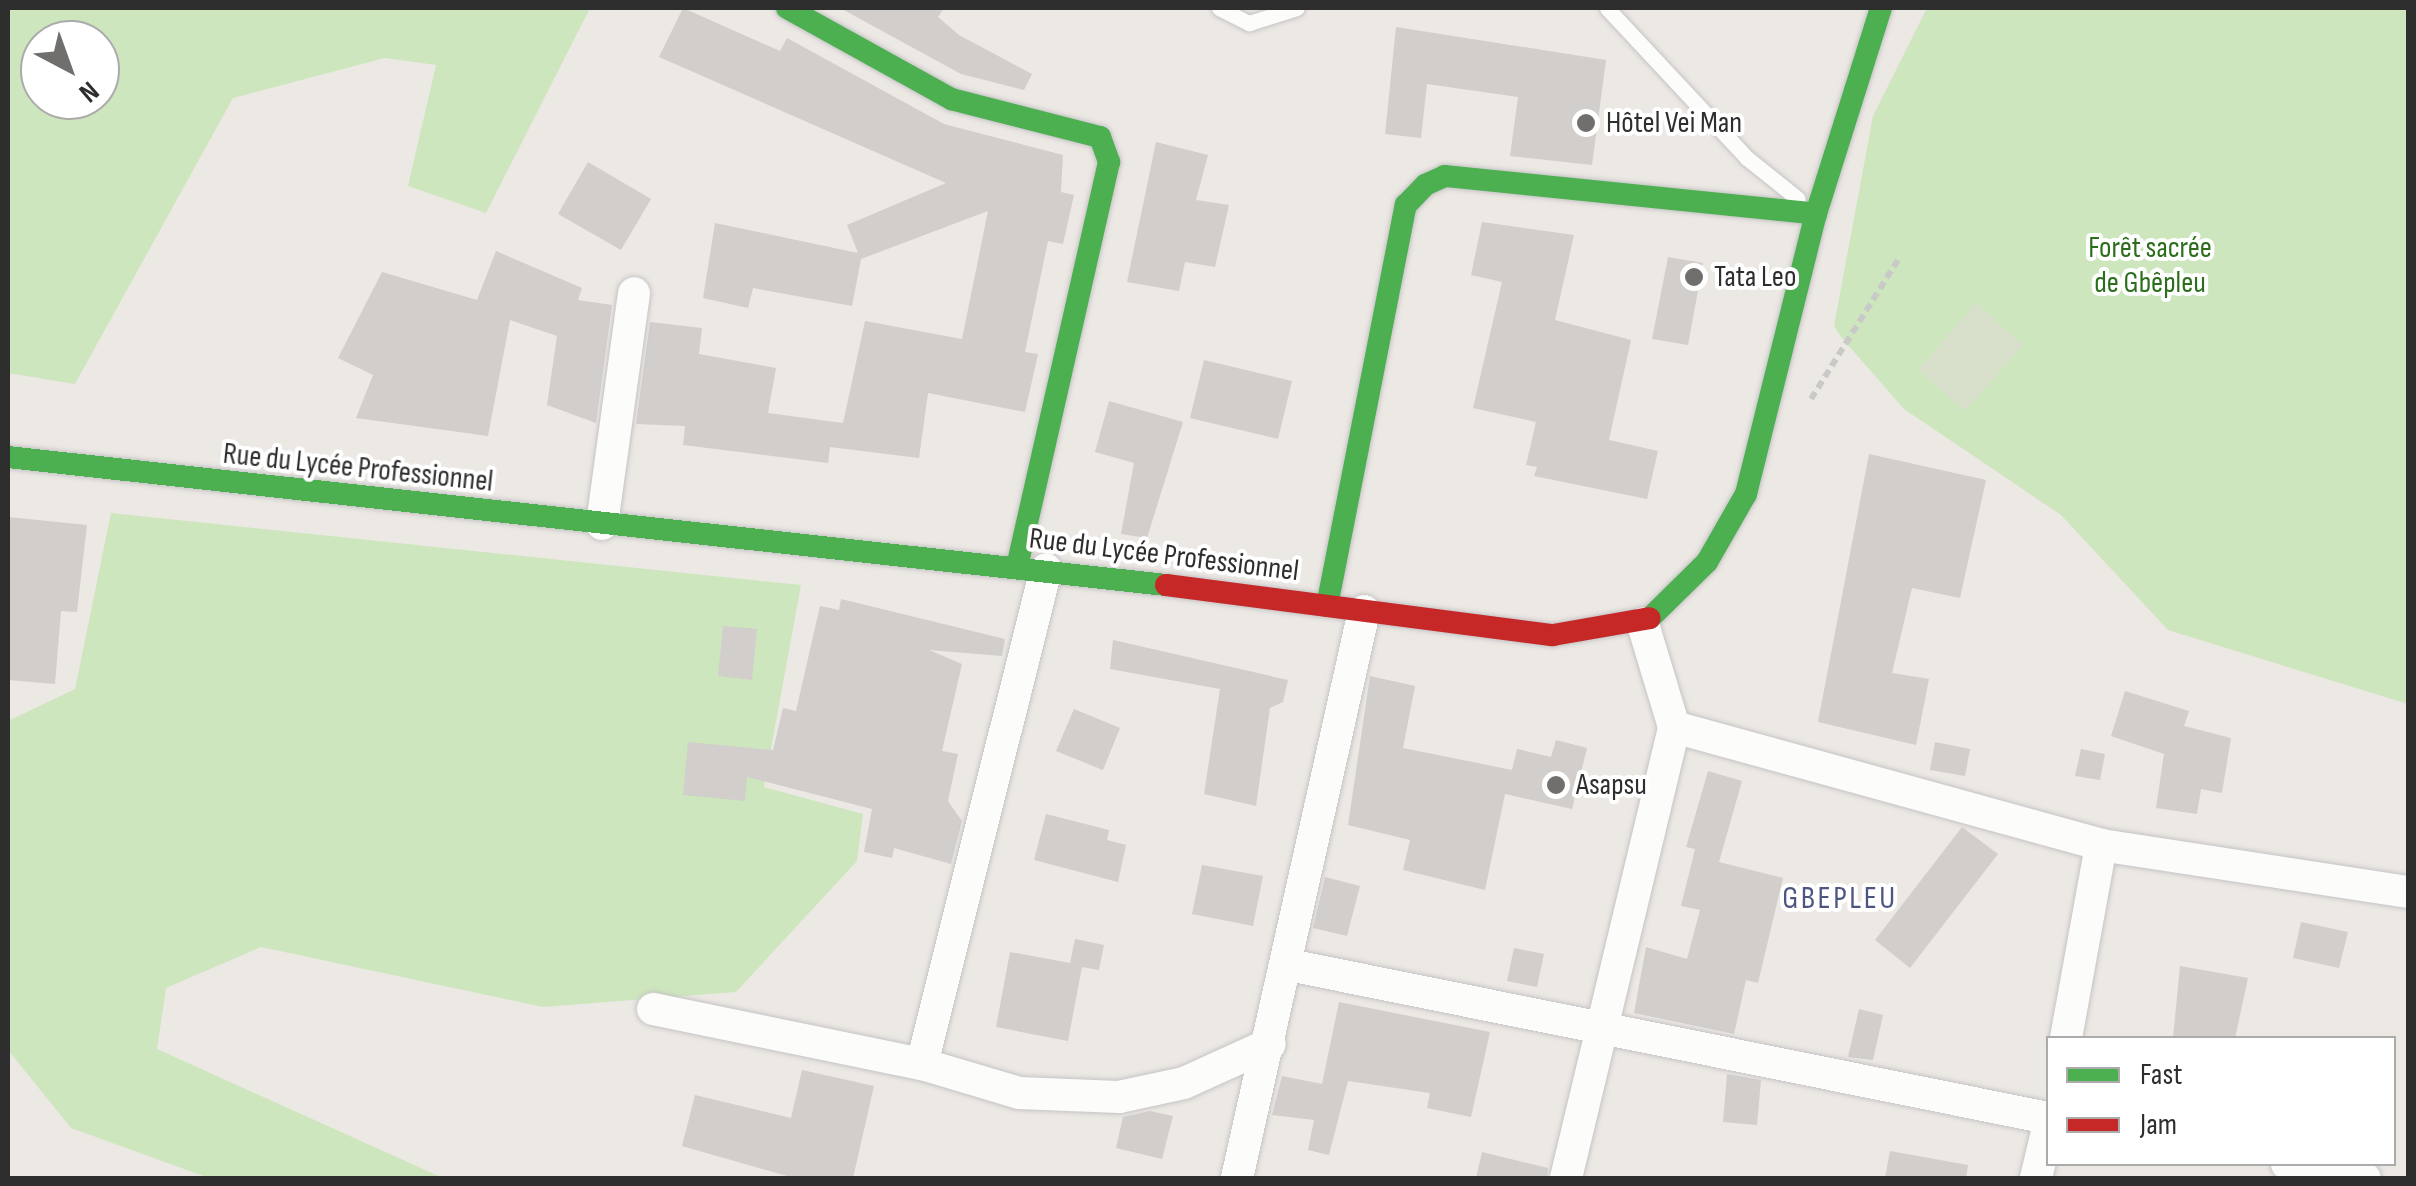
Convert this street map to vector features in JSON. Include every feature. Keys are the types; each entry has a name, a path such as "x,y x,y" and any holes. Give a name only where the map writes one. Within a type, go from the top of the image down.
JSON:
{"main road":[{"path":"788,8 951,99 1100,137 1109,162 1031,568"},
{"path":"1643,624 1707,562 1746,494 1816,214 1882,8"},
{"path":"1326,606 1406,206 1425,185 1445,176 1816,214"},
{"name":"Rue du Lycée Professionnel","path":"8,457 1031,568 1553,635 1643,624"}],"street":[{"path":"602,524 634,293"},
{"path":"922,1064 1031,568"},
{"path":"1237,1178 1289,964 1364,611"},
{"path":"1566,1178 1607,1031 1674,727 1643,624"},
{"path":"1674,727 2101,845 2408,892"},
{"path":"2066,1036 2101,845"},
{"path":"1289,964 2046,1118"},
{"path":"654,1009 922,1064 1020,1093 1119,1096 1184,1082 1270,1044"},
{"path":"2036,1178 2046,1136"},
{"path":"2298,1166 2365,1178"}],"lane":[{"path":"1220,8 1250,23 1296,8"},
{"path":"1607,8 1748,158 1816,214"}],"path":[{"path":"1769,402 1803,408 1898,260"}],"green space":[{"path":"8,8 590,8 486,213 408,186 436,65 385,58 233,98 75,384 8,373"},
{"name":"Forêt sacrée de Gbêpleu","path":"1927,8 2408,8 2408,704 2168,630 2061,515 1904,409 1841,337 1834,326 1873,116"},
{"path":"1976,303 2023,345 1965,411 1918,370"},
{"path":"111,513 801,585 764,787 863,814 857,861 736,992 543,1007 261,947 166,988 157,1049 443,1178 209,1178 71,1128 8,1050 8,721 75,689"}],"building":[{"path":"683,8 780,51 787,38 944,124 1063,155 1061,192 1074,195 1063,244 1048,241 1025,352 1038,354 1025,412 928,393 919,458 830,447 828,463 683,445 685,426 636,424 650,322 702,328 699,354 776,368 768,413 843,423 865,321 962,339 988,211 861,259 852,306 753,288 748,308 703,298 715,223 858,253 847,225 946,183 659,57"},
{"path":"840,8 944,8 938,17 959,35 1032,74 1024,90 961,74"},
{"path":"1396,27 1606,60 1592,165 1510,156 1518,97 1427,84 1421,138 1385,134"},
{"path":"1156,142 1208,155 1196,200 1229,205 1215,267 1185,262 1179,291 1127,282"},
{"path":"588,162 651,199 621,250 558,214"},
{"path":"1482,222 1574,235 1555,320 1631,340 1609,440 1658,451 1647,499 1534,476 1537,467 1526,465 1536,422 1473,408 1502,282 1471,275"},
{"path":"496,251 582,288 578,300 612,305 596,423 547,405 557,336 510,320 488,436 356,418 373,375 338,358 382,272 477,300"},
{"path":"1668,257 1703,263 1688,345 1652,339"},
{"path":"1204,360 1292,381 1278,439 1190,418"},
{"path":"1109,401 1183,422 1147,538 1121,534 1134,463 1095,452"},
{"path":"1869,454 1986,480 1960,598 1912,588 1892,673 1929,679 1916,745 1818,722"},
{"path":"8,517 87,525 77,612 61,611 55,684 8,680"},
{"path":"841,599 1005,639 1002,656 929,650 962,664 942,751 958,754 948,801 962,821 951,864 894,848 892,858 864,852 872,809 747,777 745,801 683,795 688,742 773,750 783,708 796,711 820,606 839,610"},
{"path":"723,626 757,629 752,680 718,676"},
{"path":"1113,640 1288,680 1283,702 1270,708 1256,806 1204,794 1220,689 1110,669"},
{"path":"1370,676 1415,686 1403,748 1512,770 1517,749 1551,757 1556,740 1587,748 1572,809 1505,794 1485,890 1403,870 1410,840 1348,825"},
{"path":"2125,691 2189,711 2184,726 2231,738 2222,793 2201,789 2197,814 2156,808 2164,754 2111,736"},
{"path":"1074,709 1120,728 1103,770 1056,751"},
{"path":"1935,742 1970,749 1965,776 1930,770"},
{"path":"2081,749 2105,754 2100,780 2075,776"},
{"path":"1708,771 1742,781 1719,862 1783,878 1758,983 1746,980 1734,1034 1634,1013 1646,947 1687,959 1700,910 1681,906 1695,849 1686,847"},
{"path":"1046,814 1109,830 1107,840 1126,845 1118,882 1034,860"},
{"path":"1962,827 1998,854 1910,968 1875,940"},
{"path":"1202,865 1263,876 1253,926 1192,914"},
{"path":"1325,877 1360,886 1347,936 1313,928"},
{"path":"2301,922 2348,932 2339,968 2293,958"},
{"path":"1075,939 1104,945 1099,970 1082,967 1068,1041 996,1027 1010,952 1070,963"},
{"path":"1514,948 1544,954 1537,987 1507,981"},
{"path":"2180,966 2248,978 2235,1036 2173,1036"},
{"path":"1339,1002 1490,1032 1471,1117 1427,1108 1430,1093 1348,1081 1329,1155 1308,1150 1314,1120 1272,1115 1282,1076 1322,1084"},
{"path":"1859,1009 1883,1015 1873,1060 1848,1057"},
{"path":"802,1070 874,1086 853,1178 794,1178 682,1146 695,1095 791,1118"},
{"path":"1727,1074 1761,1080 1757,1125 1723,1122"},
{"path":"1150,1111 1173,1116 1162,1159 1116,1148 1123,1117"},
{"path":"1890,1151 1968,1165 1966,1178 1885,1178"},
{"path":"1482,1152 1548,1168 1547,1178 1476,1178"}],"traffic: fast":[{"path":"787,8 951,99 1100,137 1109,162 1017,567"},
{"path":"1650,618 1707,562 1746,494 1816,214 1881,8"},
{"path":"1327,606 1406,205 1425,185 1445,176 1816,214"},
{"path":"8,457 1166,585"}],"traffic: jam":[{"path":"1166,585 1553,635 1650,618"}],"place":[{"name":"Hôtel Vei Man","path":"1586,123"},
{"name":"Tata Leo","path":"1694,277"},
{"name":"Asapsu","path":"1556,785"}],"district":[{"name":"GBEPLEU","path":"1840,899"}]}
